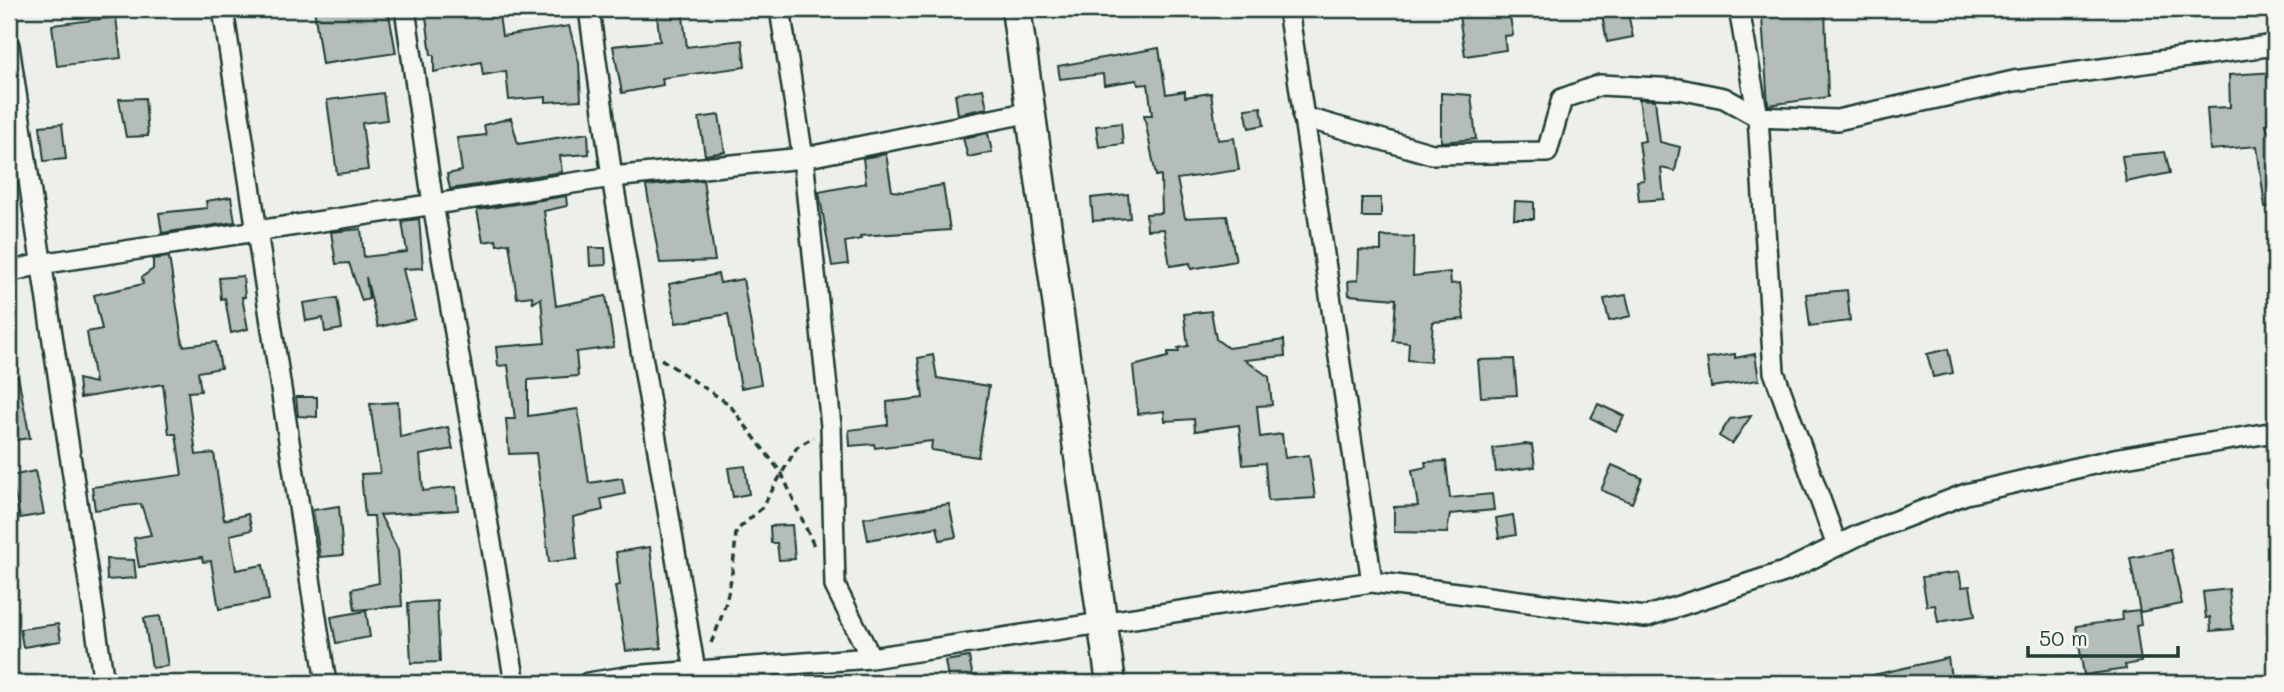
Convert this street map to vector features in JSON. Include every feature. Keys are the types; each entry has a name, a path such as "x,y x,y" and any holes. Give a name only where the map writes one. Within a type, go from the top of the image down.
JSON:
{"street":[{"path":"223,9 326,683"},
{"path":"405,9 433,204 515,683"},
{"path":"589,9 612,177 696,678"},
{"path":"780,9 803,158 831,426 835,586 871,658"},
{"path":"1020,9 1031,112 1111,683"},
{"path":"1288,9 1372,582"},
{"path":"1739,9 1758,117 1774,372 1836,546"},
{"path":"1303,117 1432,154 1547,152 1562,99 1600,85 1679,89 1724,98 1758,117 1838,120 2014,81 2275,45"},
{"path":"9,46 104,683"},
{"path":"9,272 40,264 612,177 803,158 1031,112"},
{"path":"588,683 631,676 696,678 871,658 1372,582 1645,617 1784,572 1836,546 1966,494 2119,458 2275,432"}],"path":[{"path":"641,349 679,369 729,404 782,474 816,549"},
{"path":"696,678 729,599 736,531 762,508 797,447 831,426"}],"building":[{"path":"314,9 388,9 396,53 322,64"},
{"path":"425,9 498,9 502,36 569,26 579,63 581,100 546,102 546,97 509,100 506,71 483,75 481,62 434,72 434,55 431,55"},
{"path":"656,9 682,9 687,47 742,40 745,67 662,78 663,85 622,93 613,46 660,41"},
{"path":"1458,9 1502,9 1503,18 1510,17 1513,35 1504,36 1506,50 1465,56"},
{"path":"1601,9 1627,9 1633,37 1607,42"},
{"path":"1794,9 1825,9 1828,97 1768,105 1762,18"},
{"path":"116,17 121,58 57,66 52,25"},
{"path":"1159,48 1166,94 1185,91 1185,97 1211,93 1218,140 1234,138 1239,170 1177,179 1185,218 1227,216 1236,261 1191,269 1190,263 1170,266 1164,229 1147,230 1146,214 1162,213 1161,175 1156,176 1144,115 1152,115 1148,84 1138,85 1137,80 1104,85 1103,74 1060,79 1058,66"},
{"path":"2275,72 2275,124 2265,124 2275,144 2275,206 2265,207 2257,146 2210,150 2207,108 2230,107 2229,75"},
{"path":"983,89 987,108 958,114 955,94"},
{"path":"383,93 387,120 362,123 368,170 337,174 327,100"},
{"path":"1441,93 1471,95 1476,139 1441,142"},
{"path":"145,98 148,136 126,137 119,99"},
{"path":"1639,99 1655,100 1660,142 1680,147 1675,171 1661,168 1664,199 1639,201 1637,181 1644,180 1639,142 1645,141"},
{"path":"1261,107 1264,125 1249,128 1245,109"},
{"path":"719,115 725,152 705,155 699,118"},
{"path":"511,118 518,144 588,133 589,154 560,156 562,172 450,189 447,174 462,171 457,138 486,135 484,125"},
{"path":"1121,123 1123,144 1099,147 1096,126"},
{"path":"62,124 66,159 44,161 40,126"},
{"path":"988,133 992,152 968,157 963,138"},
{"path":"2165,152 2170,173 2126,182 2122,156"},
{"path":"886,154 892,191 904,192 943,185 950,230 860,236 861,239 845,242 848,264 832,266 819,192 866,183 863,158"},
{"path":"703,180 715,261 660,263 646,186"},
{"path":"1128,194 1130,218 1093,221 1091,198"},
{"path":"566,196 567,206 544,211 556,306 606,296 614,347 576,352 578,376 528,380 528,416 578,409 589,483 622,478 625,494 601,499 603,510 573,517 577,559 549,562 536,453 509,454 506,419 515,419 508,365 498,366 496,347 545,343 541,298 533,303 532,296 517,298 509,243 497,245 496,240 483,242 477,210"},
{"path":"231,197 235,222 162,233 159,213 207,208 206,201"},
{"path":"1362,198 1381,198 1381,217 1362,217"},
{"path":"1515,201 1534,202 1534,219 1514,219"},
{"path":"419,219 423,268 403,269 415,319 378,327 366,277 369,299 362,301 349,263 336,264 331,232 361,229 364,257 407,252 402,221"},
{"path":"1381,236 1414,237 1413,276 1450,272 1451,284 1460,283 1464,319 1433,322 1430,362 1408,360 1409,343 1393,341 1396,299 1349,295 1348,281 1358,280 1359,250 1381,251"},
{"path":"589,248 605,248 606,265 590,266"},
{"path":"169,257 183,346 216,342 221,368 198,372 201,391 188,392 196,455 214,453 224,520 248,514 252,530 230,535 236,570 263,565 269,600 219,609 211,561 203,562 202,557 139,567 134,538 151,535 141,504 95,510 92,487 182,475 176,434 169,434 163,384 80,398 78,379 95,383 87,332 102,329 94,295 143,284 142,277 153,269 153,259"},
{"path":"718,274 720,283 743,279 761,384 741,388 728,314 676,323 669,284"},
{"path":"243,276 245,297 242,297 248,329 231,333 225,298 221,299 219,278"},
{"path":"1847,290 1850,321 1810,326 1806,294"},
{"path":"1626,295 1631,316 1609,321 1604,299"},
{"path":"337,298 342,329 325,332 323,318 306,321 303,303"},
{"path":"1211,311 1216,339 1228,348 1284,340 1285,356 1245,360 1269,377 1272,405 1257,406 1260,437 1282,434 1285,458 1309,455 1315,498 1268,501 1265,463 1243,465 1239,425 1195,431 1194,419 1165,421 1164,411 1138,414 1133,366 1168,357 1168,352 1179,352 1178,348 1188,346 1184,314"},
{"path":"1948,349 1953,373 1933,377 1927,354"},
{"path":"1735,354 1735,358 1755,354 1759,380 1711,387 1707,358"},
{"path":"933,355 937,378 989,386 978,457 931,450 932,441 875,448 874,444 850,446 849,430 888,425 887,402 923,398 918,358"},
{"path":"1514,359 1517,395 1481,397 1478,360"},
{"path":"18,376 30,438 9,441 9,377"},
{"path":"296,397 317,397 317,417 298,416"},
{"path":"398,402 400,437 448,427 453,449 420,455 423,491 456,487 458,510 380,515 398,550 402,606 355,610 352,589 379,583 374,516 365,516 361,474 380,473 370,404"},
{"path":"1598,404 1624,416 1616,431 1591,418"},
{"path":"1751,416 1732,444 1719,436 1730,419"},
{"path":"1532,445 1535,467 1496,472 1493,448"},
{"path":"1446,461 1450,498 1492,494 1494,510 1450,514 1447,533 1394,532 1394,507 1418,506 1412,470 1426,467 1425,462"},
{"path":"1612,465 1642,478 1632,503 1601,490"},
{"path":"745,466 749,494 733,497 728,468"},
{"path":"35,471 44,514 20,518 11,476"},
{"path":"949,504 956,537 940,540 937,527 868,540 864,518"},
{"path":"339,506 343,555 320,557 313,510"},
{"path":"1513,515 1516,535 1499,538 1496,518"},
{"path":"792,525 795,559 779,560 777,543 771,543 770,526"},
{"path":"650,547 661,648 626,651 615,586 620,585 616,552"},
{"path":"2171,550 2182,604 2140,612 2130,558"},
{"path":"106,559 134,560 136,578 107,580"},
{"path":"1959,572 1962,587 1970,586 1975,616 1938,622 1935,605 1927,606 1922,577"},
{"path":"2229,589 2233,629 2211,631 2210,617 2206,618 2203,592"},
{"path":"437,601 440,662 411,663 408,603"},
{"path":"2139,610 2141,625 2136,626 2141,662 2125,665 2126,669 2084,675 2076,626 2123,620 2122,612"},
{"path":"366,611 370,637 336,643 331,617"},
{"path":"160,616 168,666 152,668 144,618"},
{"path":"58,624 61,641 23,647 20,629"},
{"path":"969,657 974,683 949,683 945,661"},
{"path":"1948,658 1952,683 1874,683 1873,675"}]}
